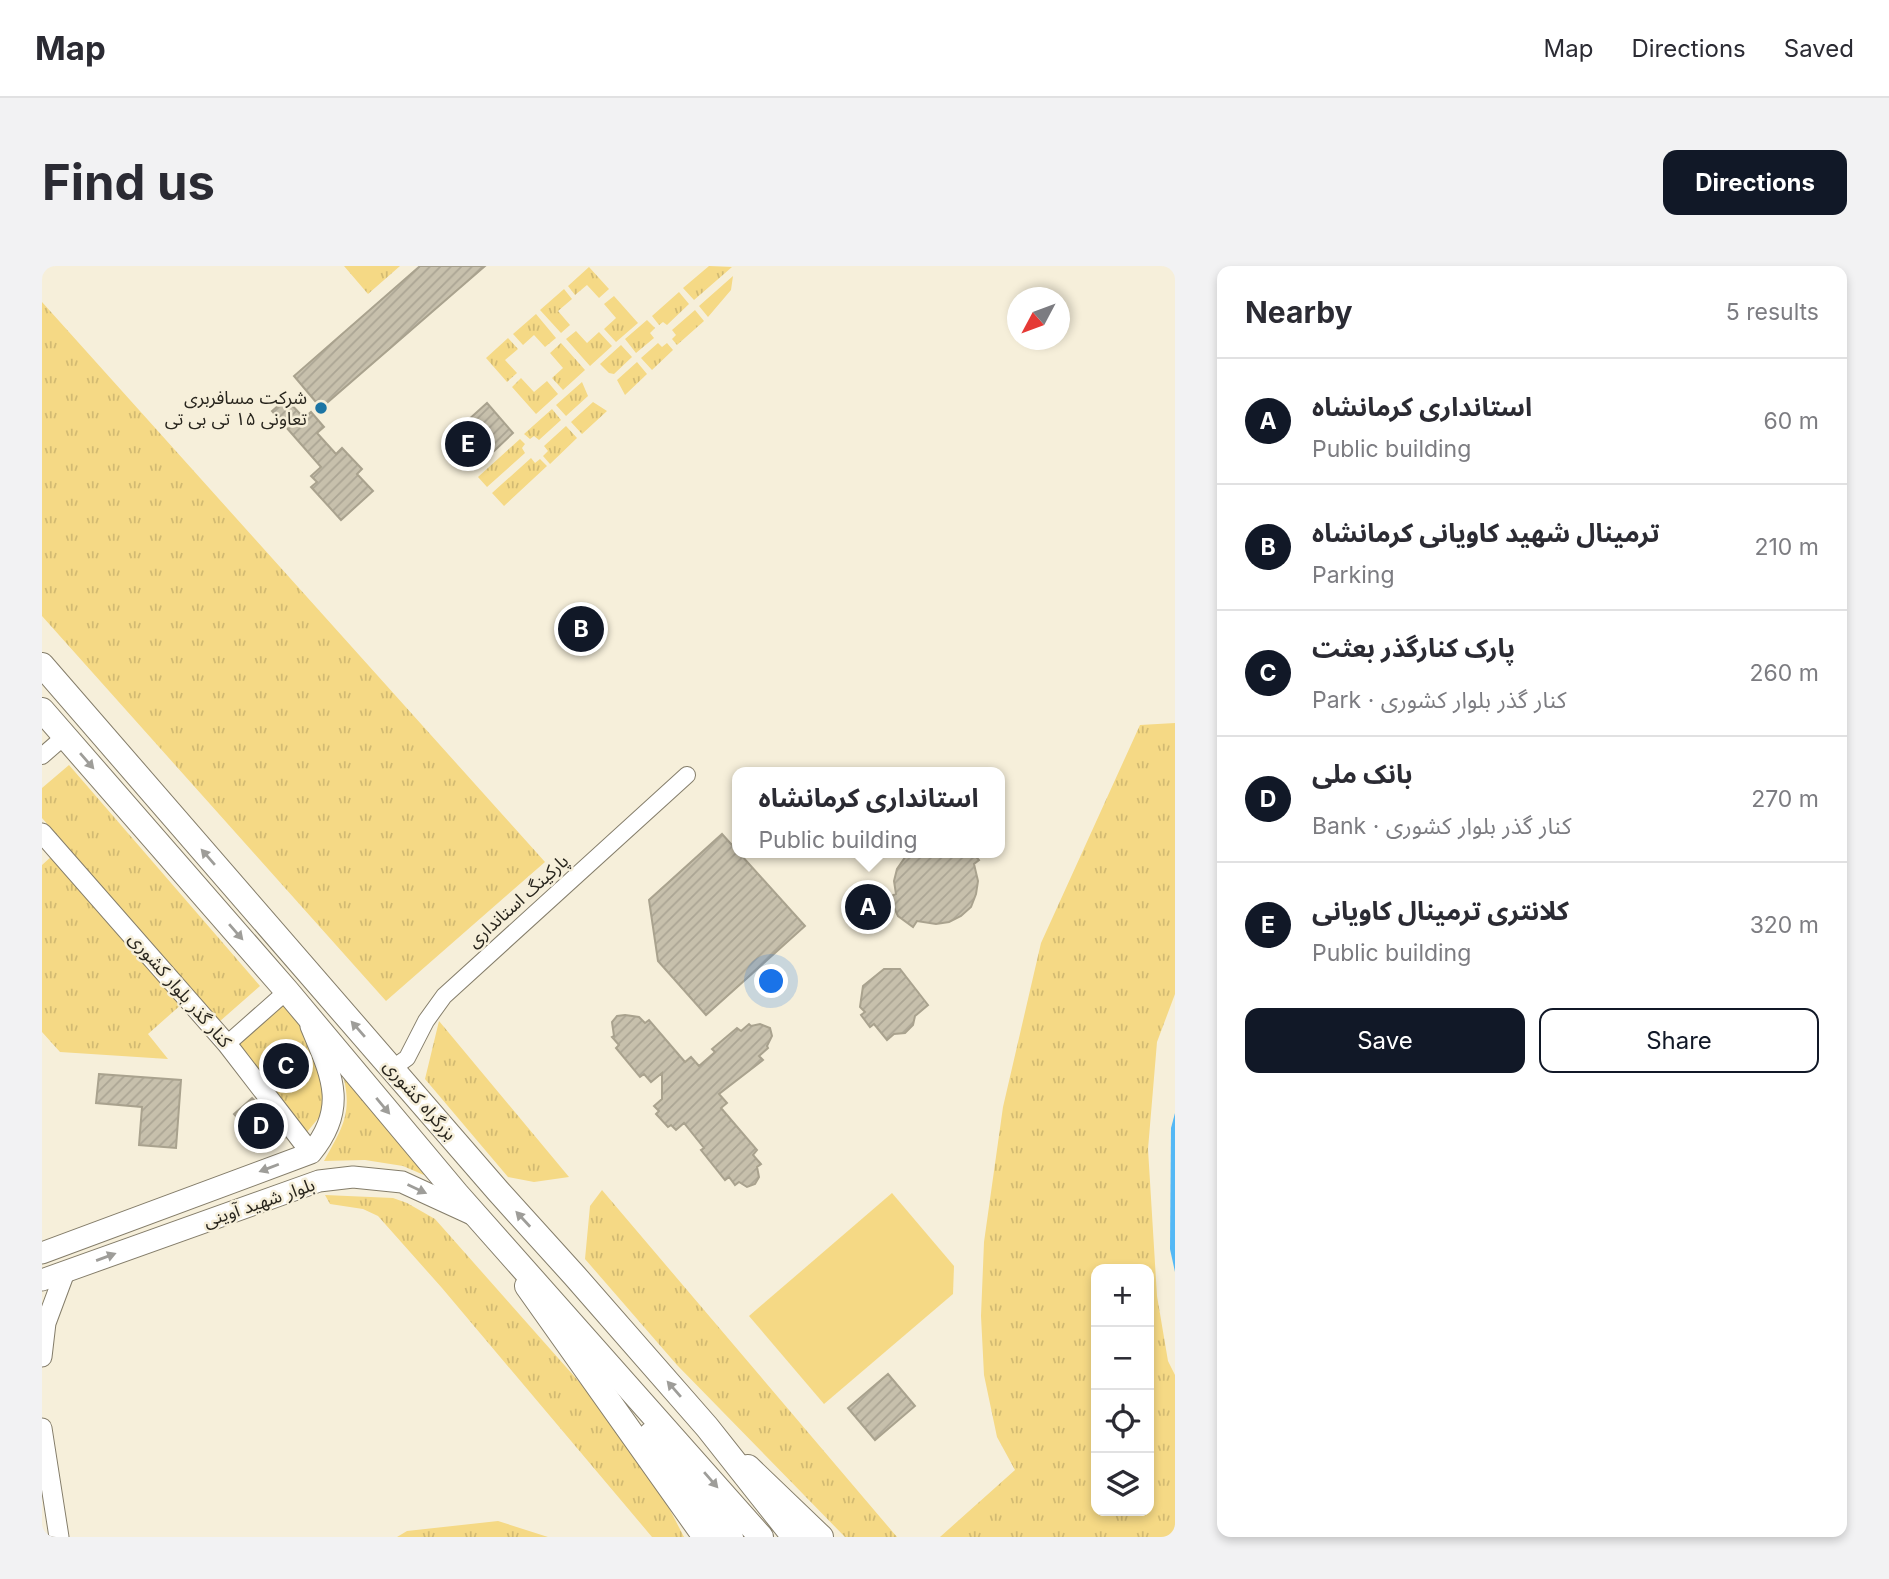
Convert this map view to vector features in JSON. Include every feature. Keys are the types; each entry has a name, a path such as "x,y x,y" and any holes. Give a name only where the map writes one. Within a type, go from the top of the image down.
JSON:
{"main road":[{"name":"بزرگراه کشوری","path":"42,665 498,1191 707,1427 794,1537"},
{"name":"بزرگراه کشوری","path":"42,710 287,991 478,1217 761,1537"},
{"name":"بلوار شهید آوینی","path":"42,1253 311,1153 328,1128 334,1093 332,1076 308,1017"},
{"path":"311,1153 319,1181"},
{"name":"بلوار شهید آوینی","path":"42,1280 319,1181 354,1177 402,1182 478,1217"},
{"path":"478,1217 705,1537"},
{"path":"518,1261 731,1537"},
{"path":"707,1427 821,1537"}],"street":[{"path":"42,756 65,736"},
{"name":"پارکینگ استانداری","path":"393,1068 407,1058 426,1021 444,996 687,775"},
{"name":"کنار گذر بلوار کشوری","path":"42,833 227,1044 311,1153"},
{"path":"227,1044 287,991"},
{"path":"42,1357 46,1323 65,1272"},
{"path":"42,1428 59,1537"}],"green space":[{"path":"344,266 400,266 368,294"},
{"path":"709,266 732,267 694,300 683,288"},
{"path":"589,267 609,289 599,298 587,285 575,295 568,286"},
{"path":"733,276 731,290 708,317 699,306"},
{"path":"564,289 572,299 558,311 570,325 561,333 540,310"},
{"path":"679,292 689,304 667,325 663,322 659,325 652,316"},
{"path":"614,296 638,323 616,342 604,329 616,318 604,304"},
{"path":"42,302 545,862 386,1001 42,616"},
{"path":"695,310 704,321 677,345 672,339 676,335 672,330"},
{"path":"536,314 556,338 545,347 534,335 523,345 513,334"},
{"path":"647,320 655,328 650,333 654,338 636,353 625,339"},
{"path":"576,331 587,343 599,332 612,346 590,366 566,339"},
{"path":"508,338 518,349 505,360 517,373 507,382 486,358"},
{"path":"561,343 585,370 563,390 552,378 563,368 550,353"},
{"path":"658,343 662,347 667,343 673,350 652,370 641,358"},
{"path":"621,345 632,357 614,374 609,373 600,364"},
{"path":"637,362 647,374 625,395 617,380"},
{"path":"521,378 534,392 547,381 558,394 536,414 512,387"},
{"path":"582,382 588,396 566,416 556,405"},
{"path":"593,402 607,411 582,434 571,422"},
{"path":"552,409 561,420 539,440 534,436 530,439 524,434"},
{"path":"566,426 577,438 550,464 543,456 548,451 544,446"},
{"path":"520,439 525,444 522,448 525,453 487,487 478,477"},
{"path":"531,458 535,463 540,459 547,466 504,506 492,493"},
{"path":"1175,723 1175,994 1157,1042 1148,1149 1157,1296 1168,1361 1175,1375 1175,1537 940,1537 1015,1470 997,1437 984,1375 981,1316 984,1242 1003,1107 1041,943 1140,725"},
{"path":"69,765 260,986 219,1022 42,818 42,788"},
{"path":"52,856 183,1003 148,1034 168,1059 60,1052 42,1032 42,865"},
{"path":"285,1002 314,1045 325,1086 321,1115 307,1132 236,1044"},
{"path":"439,1021 569,1177 534,1182 508,1177 425,1079"},
{"path":"342,1071 431,1178 403,1166 365,1160 324,1161 345,1118 347,1097"},
{"path":"602,1190 897,1537 845,1537 677,1365 585,1259 590,1206"},
{"path":"892,1193 954,1266 953,1294 824,1404 749,1316"},
{"path":"325,1195 393,1198 435,1219 597,1402 669,1508 684,1537 652,1537 378,1216 363,1209 330,1204"},
{"path":"498,1521 548,1537 397,1537 407,1531"}],"water":[{"path":"1175,1113 1175,1272 1170,1249 1171,1128"}],"building":[{"path":"420,266 485,266 321,408 294,376"},
{"path":"286,399 304,418 311,412 324,427 317,433 336,454 342,448 362,469 357,474 373,491 341,520 311,487 317,482 311,476 321,467 272,411"},
{"path":"487,403 513,433 494,451 467,421"},
{"path":"722,834 732,845 732,858 744,858 805,926 706,1015 658,961 649,900"},
{"path":"905,858 977,858 979,860 974,864 978,881 971,907 949,922 936,924 917,921 913,927 898,916 889,897 896,894 894,881 897,869"},
{"path":"884,969 900,969 928,1005 915,1016 913,1025 905,1033 894,1034 887,1040 874,1024 870,1027 861,1015 865,1012 860,1007 863,986"},
{"path":"617,1016 639,1017 645,1023 649,1020 685,1062 691,1057 699,1066 715,1052 712,1049 737,1028 741,1031 749,1024 760,1024 770,1028 772,1036 768,1048 759,1056 763,1060 719,1094 727,1103 721,1108 757,1150 753,1155 761,1164 757,1167 759,1177 755,1184 747,1187 739,1182 735,1185 729,1177 725,1180 684,1123 676,1130 671,1125 668,1127 656,1114 659,1111 654,1106 662,1099 662,1073 651,1082 644,1074 640,1077 616,1048 619,1045 612,1037 612,1022"},
{"path":"99,1074 181,1080 176,1148 139,1145 142,1107 96,1103"},
{"path":"252,1098 284,1138 262,1145 234,1114"},
{"path":"888,1374 915,1406 875,1440 848,1408"}],"place":[{"name":"شرکت مسافربری تعاونی ۱۵ تی بی تی","path":"321,408"},
{"name":"کلانتری ترمینال کاویانی","path":"468,444"},
{"name":"ترمینال شهید کاویانی کرمانشاه","path":"581,629"},
{"name":"استانداری کرمانشاه","path":"868,907"},
{"name":"پارک کنارگذر بعثت","path":"286,1066"},
{"name":"بانک ملی","path":"261,1126"}]}
